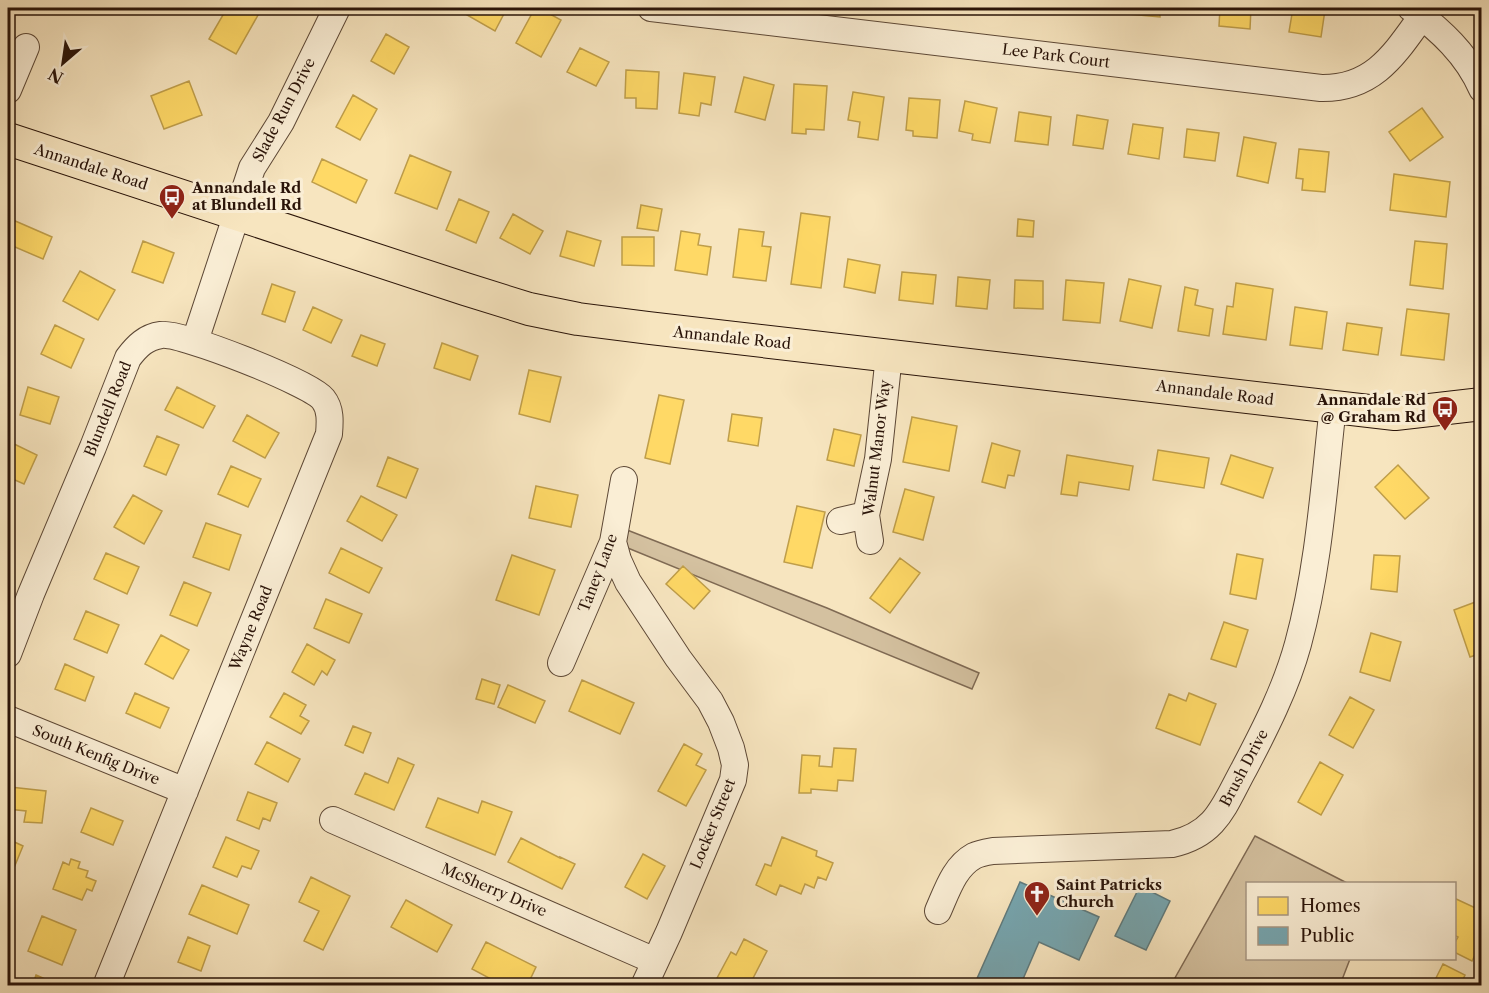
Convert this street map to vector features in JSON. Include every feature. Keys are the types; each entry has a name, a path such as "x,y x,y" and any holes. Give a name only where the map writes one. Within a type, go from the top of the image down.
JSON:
{"main road":[{"name":"Annandale Road","path":"8,139 465,289 529,309 578,319 1395,414 1482,404"}],"street":[{"name":"Slade Run Drive","path":"237,214 252,168 281,122 337,8"},
{"name":"Lee Park Court","path":"651,8 1321,88 1350,85 1370,76 1385,64 1420,10"},
{"path":"1420,10 1464,57 1482,89"},
{"path":"8,90 26,47"},
{"path":"195,341 237,214"},
{"name":"Blundell Road","path":"8,654 128,358 135,348 146,340 161,335 172,335 195,341"},
{"name":"Wayne Road","path":"106,986 329,434 328,407 315,391 195,341"},
{"name":"Walnut Manor Way","path":"870,541 866,515 878,459 889,356"},
{"name":"Brush Drive","path":"938,911 954,876 964,863 976,855 993,850 1172,844 1188,841 1205,831 1217,818 1270,719 1298,646 1310,597 1333,406"},
{"name":"Taney Lane","path":"561,663 613,542 624,480"},
{"path":"840,521 866,515"},
{"name":"Locker Street","path":"613,542 628,582 678,658 710,700 731,748 735,765 733,780 645,986"},
{"name":"South Kenfig Drive","path":"8,719 185,790"},
{"name":"McSherry Drive","path":"333,820 655,961"}],"shaded area":[{"path":"622,528 827,608 979,673 972,689 618,544"},
{"path":"1255,836 1345,882 1246,882 1246,960 1350,960 1340,985 1171,985"}],"building: Homes":[{"path":"227,8 262,8 236,54 209,39"},
{"path":"471,8 507,8 495,31 467,15"},
{"path":"535,8 561,20 541,57 516,43"},
{"path":"1128,8 1160,8 1160,17 1128,14"},
{"path":"1220,8 1251,8 1250,29 1219,26"},
{"path":"1293,8 1325,10 1321,37 1289,32"},
{"path":"386,34 409,47 394,74 371,61"},
{"path":"580,48 609,62 596,86 567,72"},
{"path":"626,70 659,72 657,109 636,108 636,98 625,98"},
{"path":"684,73 715,77 711,105 701,103 699,116 679,113"},
{"path":"744,77 774,85 765,120 735,112"},
{"path":"189,81 202,115 164,129 151,96"},
{"path":"794,84 827,86 824,130 806,129 806,134 792,133"},
{"path":"853,92 884,97 878,140 858,137 860,122 848,120"},
{"path":"353,95 377,109 360,140 336,127"},
{"path":"909,98 940,100 937,138 913,136 913,131 906,130"},
{"path":"965,101 997,108 990,143 972,140 973,134 959,131"},
{"path":"1422,108 1443,137 1410,161 1389,132"},
{"path":"1019,112 1051,117 1048,145 1015,141"},
{"path":"1077,115 1108,120 1103,149 1073,145"},
{"path":"1133,124 1163,128 1159,159 1128,154"},
{"path":"1187,129 1219,133 1215,161 1184,157"},
{"path":"1244,137 1276,143 1268,183 1237,176"},
{"path":"1299,149 1329,152 1325,192 1302,190 1303,179 1296,178"},
{"path":"410,155 451,172 437,209 395,193"},
{"path":"322,159 367,180 356,203 312,182"},
{"path":"1394,174 1450,182 1446,217 1390,210"},
{"path":"459,199 489,212 476,243 446,230"},
{"path":"641,205 662,209 658,231 637,228"},
{"path":"801,213 830,217 821,288 791,284"},
{"path":"513,214 543,231 530,254 500,238"},
{"path":"1018,219 1034,221 1033,237 1017,236"},
{"path":"13,220 52,237 43,259 8,244 8,232"},
{"path":"739,229 764,232 762,246 771,247 766,281 733,277"},
{"path":"567,231 601,241 594,266 560,256"},
{"path":"681,231 700,234 698,245 711,247 707,275 675,270"},
{"path":"622,237 654,237 654,266 622,265"},
{"path":"143,241 174,253 163,283 132,272"},
{"path":"1415,241 1447,244 1443,289 1410,285"},
{"path":"848,259 880,265 875,293 844,287"},
{"path":"80,271 115,290 98,320 63,301"},
{"path":"902,272 936,275 933,304 899,300"},
{"path":"958,277 990,280 987,309 956,306"},
{"path":"1129,279 1161,286 1152,328 1120,321"},
{"path":"1015,280 1043,281 1043,309 1014,308"},
{"path":"1066,280 1104,283 1100,323 1063,320"},
{"path":"1236,283 1273,289 1266,340 1223,334 1227,306 1233,307"},
{"path":"272,284 295,292 285,322 262,314"},
{"path":"1185,287 1198,290 1195,305 1213,309 1209,336 1178,331"},
{"path":"313,307 342,320 331,343 303,330"},
{"path":"1295,307 1327,312 1322,349 1290,345"},
{"path":"1407,309 1449,314 1444,360 1401,355"},
{"path":"1347,323 1382,328 1378,355 1343,350"},
{"path":"55,325 84,339 71,368 41,354"},
{"path":"361,335 385,344 377,366 352,356"},
{"path":"442,343 478,356 470,380 434,368"},
{"path":"529,370 561,377 550,422 519,414"},
{"path":"28,387 59,397 50,424 20,415"},
{"path":"177,387 215,406 203,428 165,410"},
{"path":"659,395 684,400 670,464 645,458"},
{"path":"732,414 762,418 758,446 728,441"},
{"path":"247,415 279,433 265,458 233,441"},
{"path":"912,417 957,426 949,471 903,462"},
{"path":"834,429 861,435 854,466 827,460"},
{"path":"157,436 179,445 166,475 144,466"},
{"path":"8,441 37,455 24,484 8,477"},
{"path":"992,443 1020,451 1014,476 1008,475 1005,488 982,482"},
{"path":"1158,450 1209,458 1204,488 1153,480"},
{"path":"1067,455 1133,466 1129,490 1079,482 1077,496 1061,494"},
{"path":"1231,455 1273,468 1263,498 1221,484"},
{"path":"388,457 418,469 406,498 377,486"},
{"path":"1398,465 1429,498 1405,519 1375,487"},
{"path":"231,466 261,479 248,507 218,494"},
{"path":"536,486 578,495 571,527 529,518"},
{"path":"905,489 934,497 923,540 893,532"},
{"path":"133,495 162,511 144,544 114,527"},
{"path":"361,496 397,515 382,541 347,521"},
{"path":"797,506 825,512 812,568 784,562"},
{"path":"206,523 241,535 229,570 193,557"},
{"path":"341,548 382,568 369,593 329,573"},
{"path":"106,553 139,567 127,594 94,579"},
{"path":"1237,554 1263,559 1256,599 1230,594"},
{"path":"512,555 555,570 539,615 496,600"},
{"path":"1374,555 1400,556 1397,592 1371,589"},
{"path":"900,558 920,573 890,613 870,598"},
{"path":"683,566 710,591 694,609 666,584"},
{"path":"184,582 211,593 197,626 170,615"},
{"path":"326,599 362,614 349,643 314,628"},
{"path":"1478,601 1482,611 1482,653 1470,657 1454,610"},
{"path":"86,611 119,625 107,653 74,639"},
{"path":"1224,622 1248,630 1236,667 1211,659"},
{"path":"1371,633 1401,642 1390,681 1360,672"},
{"path":"161,635 189,650 173,679 145,664"},
{"path":"307,644 335,660 327,675 322,671 314,685 292,672"},
{"path":"65,664 94,677 85,701 55,689"},
{"path":"482,679 500,685 494,704 476,699"},
{"path":"582,680 634,703 620,734 569,711"},
{"path":"508,685 545,701 535,723 498,707"},
{"path":"135,693 169,708 160,728 126,713"},
{"path":"284,693 306,705 300,716 309,721 301,734 270,717"},
{"path":"1189,693 1216,704 1200,745 1156,728 1169,694 1186,701"},
{"path":"1350,697 1374,710 1353,748 1329,735"},
{"path":"353,726 371,733 363,753 345,745"},
{"path":"267,742 300,759 288,782 255,764"},
{"path":"684,744 702,754 696,765 706,770 686,806 658,791"},
{"path":"834,748 856,749 853,781 838,780 837,791 811,789 811,793 799,793 802,755 820,756 819,766 832,767"},
{"path":"398,758 414,765 394,810 355,794 365,773 388,783"},
{"path":"1320,762 1343,775 1321,815 1298,802"},
{"path":"10,787 46,791 42,823 24,822 26,811 8,809"},
{"path":"248,792 277,803 270,821 263,818 259,829 237,820"},
{"path":"438,798 478,813 482,801 512,812 495,855 426,827"},
{"path":"91,808 123,821 113,845 81,832"},
{"path":"226,837 259,851 251,869 242,866 237,877 213,867"},
{"path":"782,837 817,851 816,856 833,863 826,880 818,877 814,888 805,884 801,894 780,885 776,895 756,885 765,864 771,866"},
{"path":"521,838 575,864 562,889 508,862"},
{"path":"8,839 23,846 11,875 8,873"},
{"path":"643,854 665,866 647,899 625,887"},
{"path":"71,859 80,862 78,868 88,871 86,877 96,881 92,891 87,889 82,900 53,889 63,862 69,865"},
{"path":"311,877 350,896 323,950 304,941 319,911 299,902"},
{"path":"202,885 249,905 237,934 189,914"},
{"path":"1456,899 1482,911 1482,941 1472,961 1456,953 1458,937 1456,936"},
{"path":"406,900 452,925 437,952 391,927"},
{"path":"42,916 76,930 62,965 28,951"},
{"path":"188,937 210,946 201,971 178,962"},
{"path":"744,939 767,951 749,986 727,986 716,980 731,952 736,955"},
{"path":"486,942 536,967 527,986 504,986 472,969"},
{"path":"1443,964 1465,975 1460,986 1432,986"},
{"path":"36,975 52,982 51,986 20,986 22,980 33,984"}],"building: Public":[{"path":"1020,882 1099,917 1079,960 1039,942 1020,986 981,986 975,983"},
{"path":"1140,886 1170,901 1146,950 1115,936"}],"place":[{"name":"Annandale Rd at Blundell Rd","path":"172,220"},
{"name":"Annandale Rd @ Graham Rd","path":"1445,432"},
{"name":"Saint Patricks Church","path":"1037,917"}]}
